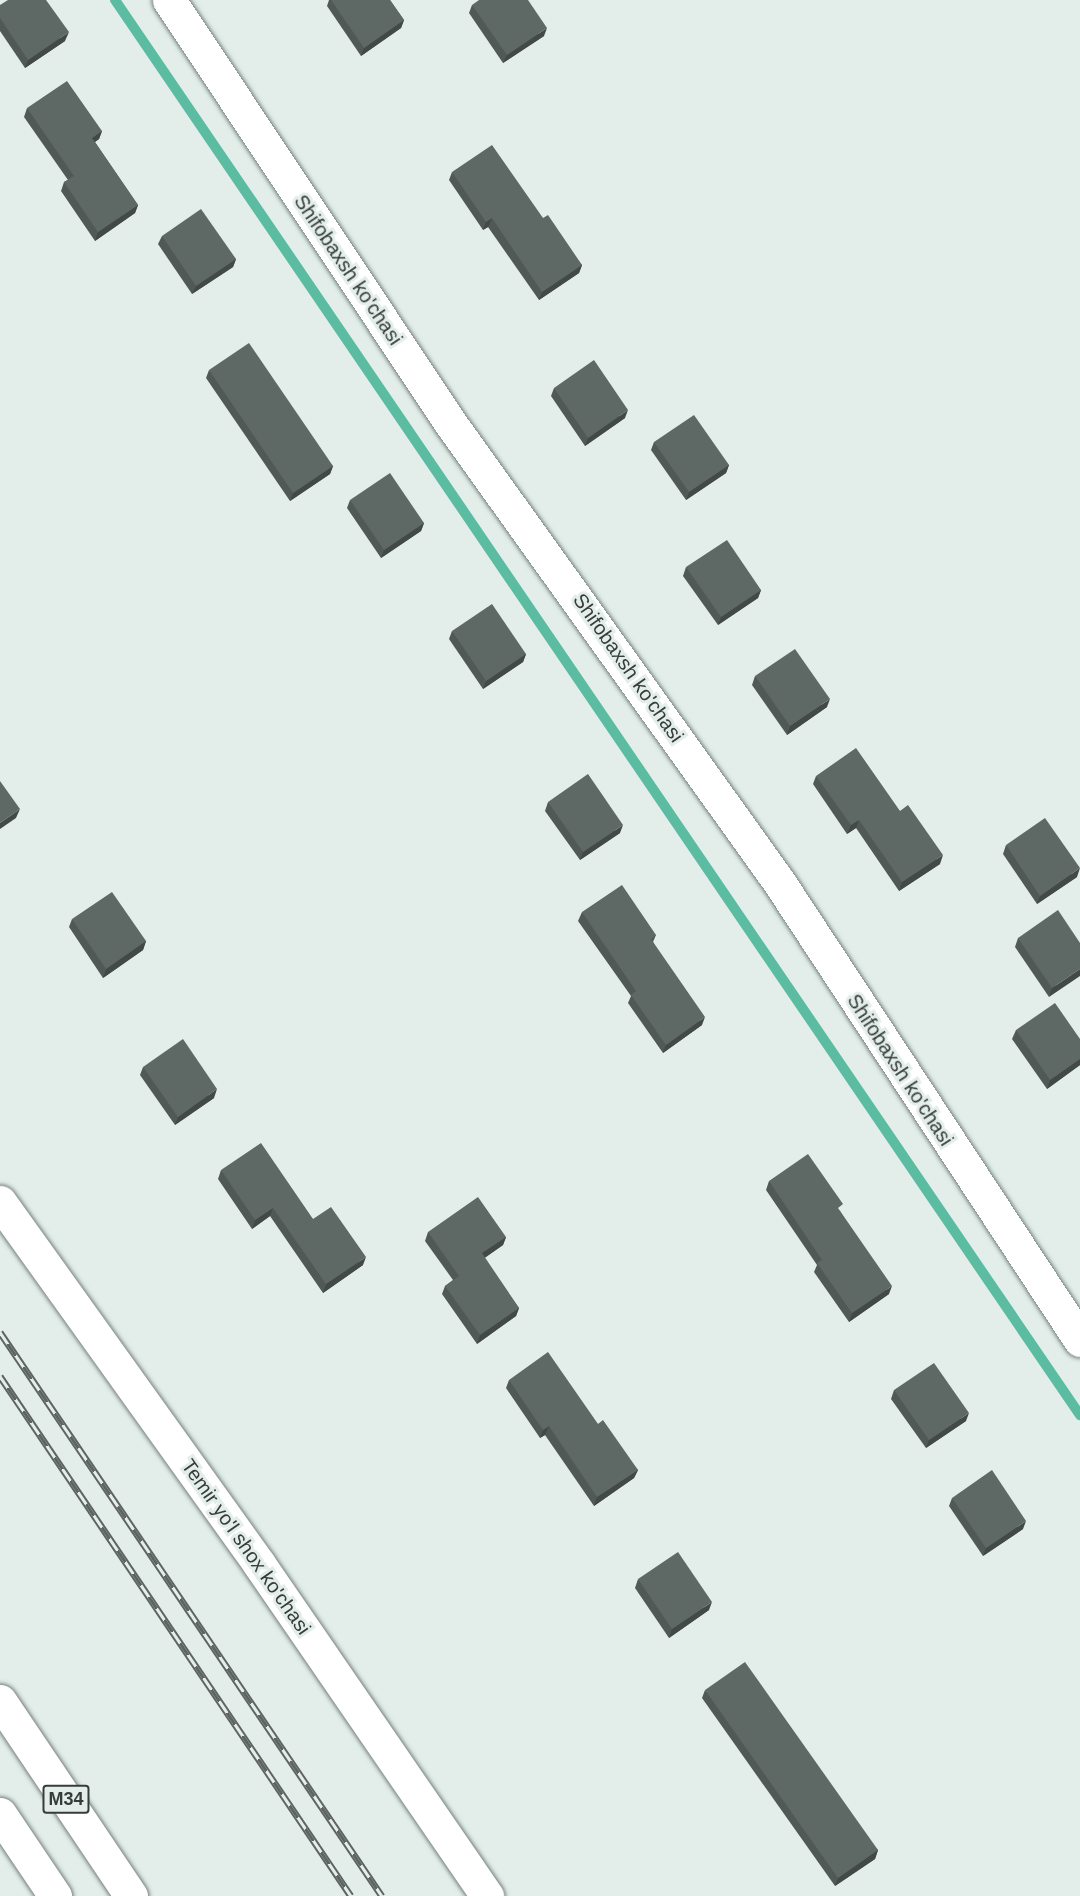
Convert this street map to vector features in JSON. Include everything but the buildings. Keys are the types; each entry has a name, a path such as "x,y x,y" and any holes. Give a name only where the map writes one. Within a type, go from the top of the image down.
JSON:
{"main road":[{"name":"Shifobaxsh ko'chasi","path":"169,0 450,424 779,882 1080,1340"},
{"name":"Temir yo'l shox ko'chasi","path":"0,1202 259,1564 487,1896"},
{"name":"M34","path":"0,1701 131,1896"},
{"path":"0,1814 55,1896"}],"waterway":[{"path":"115,0 1080,1415"}],"railway":[{"path":"0,1332 382,1896"},
{"path":"0,1376 351,1896"}]}
